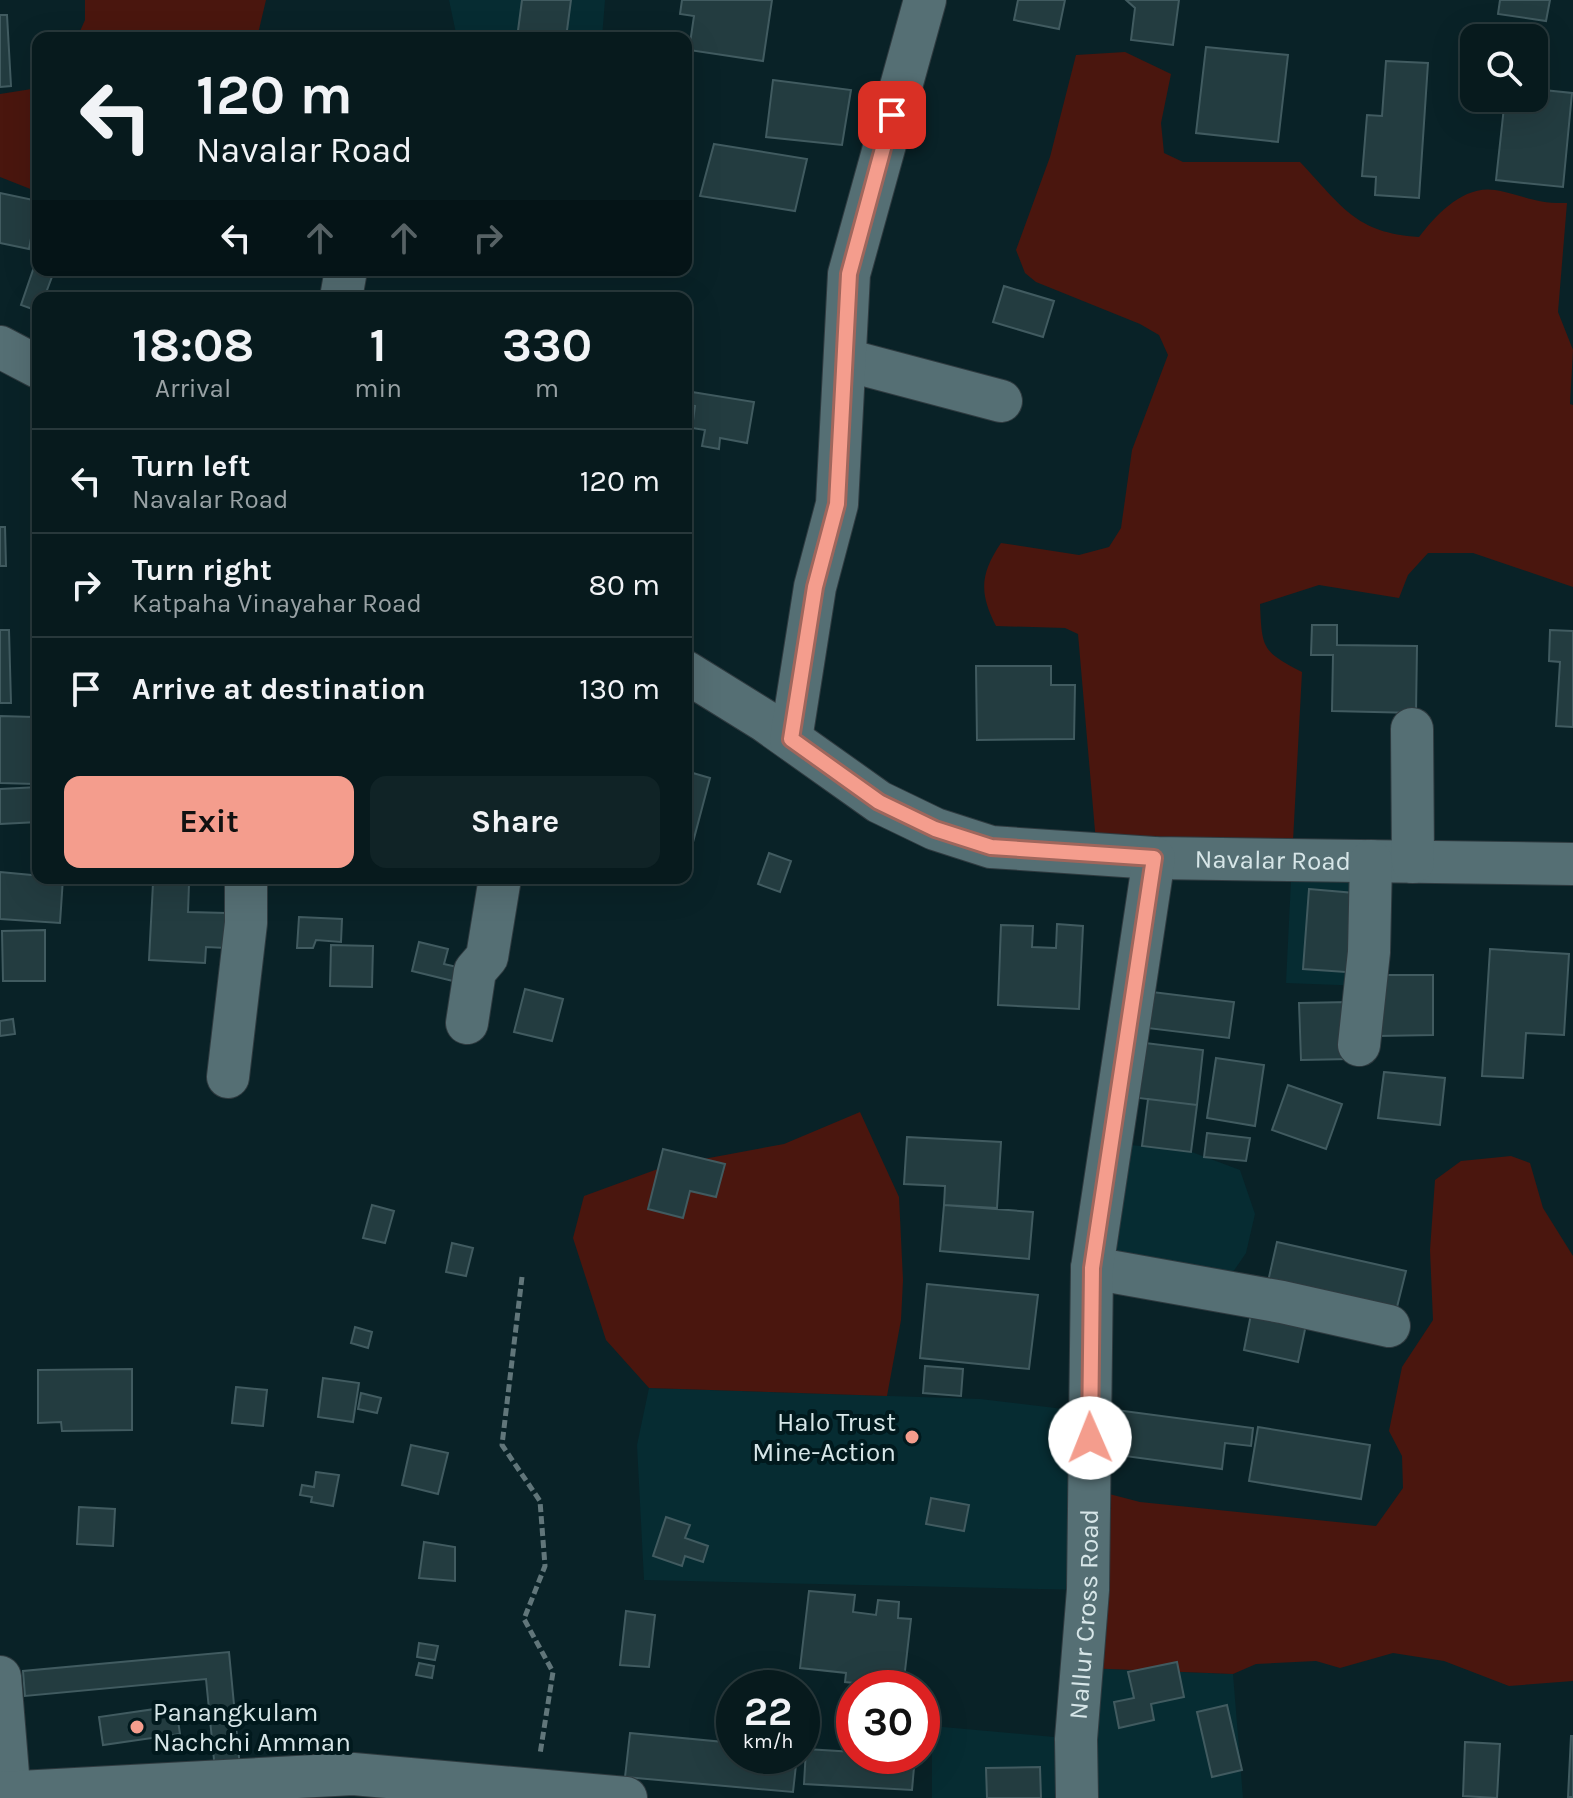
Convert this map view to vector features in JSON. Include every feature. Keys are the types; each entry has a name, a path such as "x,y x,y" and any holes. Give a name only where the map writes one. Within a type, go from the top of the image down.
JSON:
{"street":[{"path":"791,739 815,587 837,504 849,274 925,0"},
{"path":"0,347 32,364"},
{"path":"846,360 1001,401"},
{"name":"Navalar Road","path":"692,676 791,739 879,802 949,834 991,847 1154,858 1573,864"},
{"path":"1412,729 1413,862"},
{"name":"Nallur Cross Road","path":"1077,1798 1076,1739 1088,1590 1092,1268 1154,858"},
{"path":"1359,1045 1369,952 1371,861"},
{"path":"228,1077 246,923 246,884"},
{"path":"467,1023 475,971 487,957 499,884"},
{"path":"1092,1268 1282,1302 1389,1326"},
{"path":"0,1677 6,1795 353,1774 626,1798"}],"path":[{"path":"522,1277 502,1445 540,1501 545,1566 524,1619 553,1672 534,1791"}],"shaded area":[{"path":"85,0 266,0 258,32 80,32 85,20"},
{"path":"449,0 605,0 602,32 456,32"},
{"path":"1125,52 1171,74 1161,123 1164,153 1183,162 1300,162 1339,204 1379,230 1419,237 1451,203 1483,190 1567,203 1558,312 1573,350 1570,404 1573,405 1573,587 1473,553 1428,553 1408,575 1399,598 1319,585 1260,604 1267,647 1279,659 1302,672 1292,860 1097,854 1078,634 1065,628 996,626 987,603 986,574 1001,543 1079,555 1109,547 1121,528 1132,450 1168,355 1159,335 1140,324 1036,282 1025,273 1016,250 1050,157 1076,55"},
{"path":"32,89 32,190 0,177 0,94"},
{"path":"1292,860 1371,861 1365,986 1286,983"},
{"path":"860,1112 899,1197 903,1280 901,1320 887,1396 649,1388 606,1340 573,1238 584,1196 666,1166 784,1144"},
{"path":"1111,1143 1189,1151 1240,1170 1255,1214 1246,1253 1220,1291 1092,1268"},
{"path":"1511,1156 1530,1163 1543,1208 1573,1256 1573,1681 1509,1686 1444,1661 1393,1653 1340,1668 1316,1661 1256,1664 1233,1674 1084,1668 1090,1489 1140,1502 1376,1526 1403,1488 1402,1456 1389,1431 1402,1367 1433,1320 1430,1250 1435,1180 1461,1161"},
{"path":"649,1388 980,1399 1089,1412 1088,1590 644,1580 637,1445"},
{"path":"1084,1668 1233,1674 1243,1798 932,1798 932,1774 940,1774 940,1727 1076,1739"}],"building":[{"path":"522,0 571,0 567,32 518,32"},
{"path":"682,0 772,0 763,61 692,50 694,16 680,14"},
{"path":"1018,0 1065,0 1059,29 1014,20"},
{"path":"1126,0 1179,0 1173,45 1131,40 1135,8"},
{"path":"1500,0 1550,0 1546,21 1498,14"},
{"path":"0,15 7,15 11,86 0,87"},
{"path":"1206,47 1288,55 1278,142 1196,133"},
{"path":"1386,61 1428,63 1419,198 1375,195 1376,177 1362,176 1367,115 1382,116"},
{"path":"773,80 851,90 842,145 766,137"},
{"path":"1548,90 1572,93 1563,187 1496,180 1503,112 1548,112"},
{"path":"714,144 807,159 795,211 700,196"},
{"path":"0,193 32,200 29,249 0,243"},
{"path":"32,273 32,276 52,276 46,292 32,292 32,309 21,305"},
{"path":"1004,286 1054,301 1043,337 993,322"},
{"path":"692,392 754,402 747,443 720,438 719,449 702,446 705,430 692,428 695,406 692,405"},
{"path":"0,527 5,527 6,566 0,566"},
{"path":"1312,625 1337,625 1337,645 1417,646 1416,713 1332,711 1333,655 1311,655"},
{"path":"0,630 9,630 11,703 0,703"},
{"path":"1550,630 1573,631 1573,727 1556,726 1560,662 1549,661"},
{"path":"976,666 1051,666 1051,685 1075,685 1074,739 977,740"},
{"path":"0,716 32,717 32,784 0,783"},
{"path":"692,773 710,778 692,846"},
{"path":"32,787 32,822 0,824 0,789"},
{"path":"769,853 791,861 780,892 758,884"},
{"path":"0,872 32,875 32,884 63,884 60,923 0,919"},
{"path":"153,884 189,884 188,912 227,913 226,948 206,947 205,963 149,960"},
{"path":"1309,889 1366,894 1360,973 1303,969"},
{"path":"299,917 342,919 341,942 316,940 313,948 297,948"},
{"path":"1057,924 1083,926 1079,1009 998,1005 1001,925 1033,926 1032,947 1056,948"},
{"path":"45,930 45,981 3,981 2,931"},
{"path":"419,942 448,949 444,964 457,967 453,981 412,971"},
{"path":"331,945 373,946 372,987 330,986"},
{"path":"1490,949 1569,954 1564,1035 1526,1033 1523,1078 1482,1076"},
{"path":"1377,975 1433,975 1433,1035 1377,1036"},
{"path":"525,989 563,999 552,1041 514,1032"},
{"path":"1144,991 1234,1002 1229,1038 1139,1027"},
{"path":"1349,1002 1351,1059 1301,1060 1299,1003"},
{"path":"13,1019 15,1034 0,1036 0,1021"},
{"path":"1137,1042 1203,1050 1197,1105 1130,1097"},
{"path":"1216,1058 1264,1065 1255,1126 1207,1118"},
{"path":"1384,1072 1445,1078 1440,1125 1378,1118"},
{"path":"1288,1085 1342,1104 1326,1149 1272,1130"},
{"path":"1148,1099 1197,1105 1191,1152 1142,1146"},
{"path":"1207,1133 1250,1138 1246,1161 1204,1157"},
{"path":"907,1137 1001,1142 997,1208 944,1205 945,1186 904,1184"},
{"path":"663,1149 725,1164 716,1197 690,1191 683,1218 648,1209"},
{"path":"372,1205 394,1211 385,1243 363,1238"},
{"path":"944,1205 1033,1212 1029,1259 940,1251"},
{"path":"1277,1242 1406,1271 1395,1315 1267,1286"},
{"path":"452,1243 473,1248 466,1276 446,1272"},
{"path":"927,1284 1038,1295 1029,1369 920,1358"},
{"path":"1252,1309 1307,1320 1298,1362 1244,1350"},
{"path":"355,1327 372,1332 368,1348 351,1343"},
{"path":"925,1366 963,1369 961,1396 923,1393"},
{"path":"132,1369 132,1430 62,1431 61,1422 38,1423 38,1370"},
{"path":"323,1378 359,1383 353,1422 318,1417"},
{"path":"236,1387 267,1390 263,1426 232,1423"},
{"path":"361,1393 381,1398 377,1413 358,1409"},
{"path":"1116,1410 1253,1428 1251,1446 1225,1443 1222,1469 1110,1454"},
{"path":"1258,1427 1370,1445 1361,1499 1249,1481"},
{"path":"411,1445 448,1453 438,1494 402,1485"},
{"path":"316,1472 339,1475 333,1506 311,1502 312,1497 300,1495 302,1485 314,1487"},
{"path":"931,1498 969,1505 964,1531 926,1524"},
{"path":"79,1507 115,1509 113,1546 77,1544"},
{"path":"666,1517 690,1525 685,1538 708,1546 703,1562 685,1556 682,1566 653,1556"},
{"path":"424,1542 455,1547 455,1581 419,1578"},
{"path":"809,1591 855,1595 853,1612 876,1615 878,1600 899,1602 898,1618 911,1619 905,1670 836,1672 800,1668"},
{"path":"626,1611 655,1615 649,1667 620,1665"},
{"path":"419,1643 438,1646 435,1660 417,1657"},
{"path":"229,1652 240,1768 215,1770 206,1679 25,1696 23,1671"},
{"path":"1177,1662 1184,1697 1151,1704 1154,1720 1119,1728 1114,1702 1134,1698 1128,1672"},
{"path":"419,1663 434,1666 432,1678 416,1675"},
{"path":"1227,1705 1242,1770 1212,1777 1197,1712"},
{"path":"155,1709 156,1717 177,1714 180,1734 103,1745 99,1717"},
{"path":"630,1733 716,1741 716,1774 795,1774 793,1792 625,1777"},
{"path":"1571,1736 1573,1797 1568,1797"},
{"path":"1465,1742 1500,1744 1497,1798 1463,1796"},
{"path":"820,1750 836,1751 836,1774 913,1774 912,1790 804,1784 805,1774 820,1774"},
{"path":"1040,1767 1041,1798 987,1798 986,1768"}],"place":[{"name":"Halo Trust Mine-Action","path":"912,1437"},
{"name":"Panangkulam Nachchi Amman","path":"137,1727"}],"route":[{"path":"892,115 849,274 837,504 815,587 791,739 879,802 935,829 991,847 1154,858 1092,1268 1090,1438"}]}
